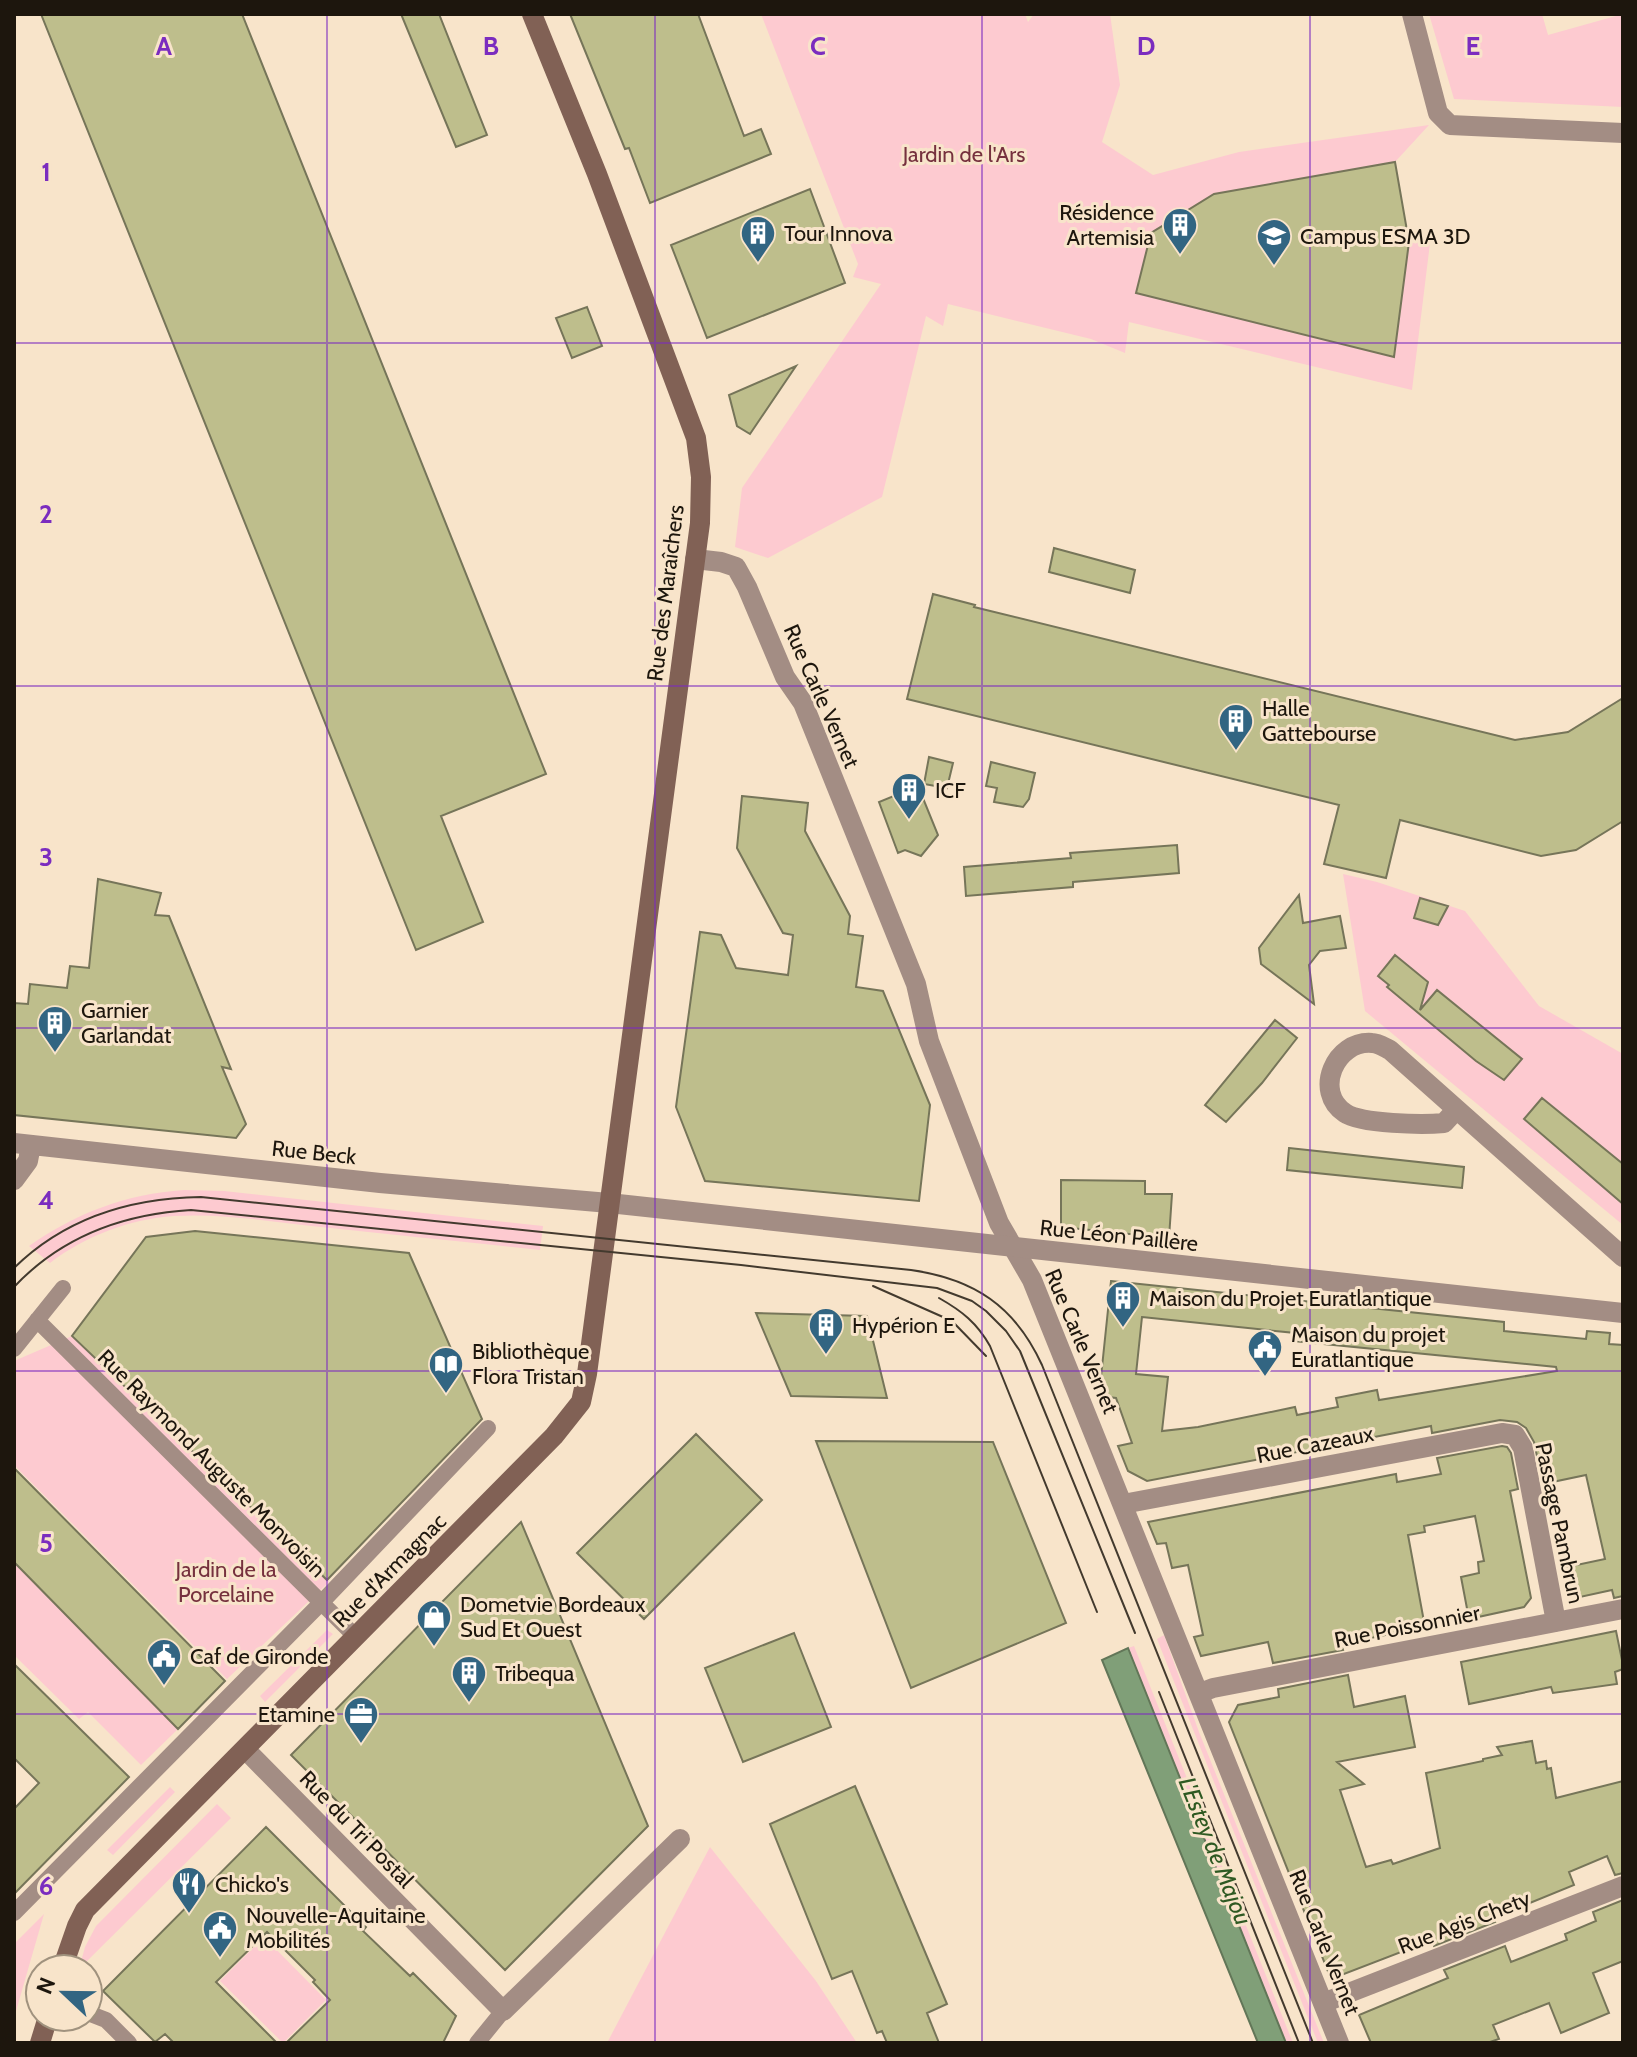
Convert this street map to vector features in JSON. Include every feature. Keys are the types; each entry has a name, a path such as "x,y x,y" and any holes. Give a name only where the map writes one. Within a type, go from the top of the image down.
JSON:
{"main road":[{"name":"Rue des Maraîchers","path":"532,14 597,174 696,438 701,477 700,523 609,1203"},
{"name":"Rue d'Armagnac","path":"68,1953 85,1910 554,1436 581,1402 609,1203"}],"street":[{"path":"1412,14 1438,113 1450,125 1623,133"},
{"name":"Rue Carle Vernet","path":"695,559 736,567 785,677 803,703 916,984 929,1041 999,1223 1032,1280 1339,2043"},
{"path":"1456,1110 1444,1123 1417,1125 1346,1114 1337,1106 1330,1090 1331,1075 1339,1055 1353,1046 1374,1042 1390,1050 1623,1257"},
{"path":"14,1180 28,1161 22,1144"},
{"name":"Rue Beck","path":"22,1144 438,1189 609,1203"},
{"name":"Rue Léon Paillère","path":"609,1203 1623,1313"},
{"path":"14,1349 63,1288"},
{"name":"Rue Raymond Auguste Monvoisin","path":"37,1320 356,1637"},
{"name":"Rue d'Armagnac","path":"14,1913 321,1603 488,1428"},
{"name":"Rue Cazeaux","path":"1123,1504 1502,1433 1515,1435"},
{"name":"Passage Pambrun","path":"1515,1435 1523,1448 1556,1622"},
{"name":"Rue Poissonnier","path":"1200,1693 1623,1609"},
{"name":"Rue du Tri Postal","path":"245,1749 503,2011"},
{"path":"477,2043 503,2011 680,1839"},
{"name":"Rue Agis Chety","path":"1323,2003 1623,1886"},
{"path":"104,2019 129,2043"}],"green space":[{"name":"Jardin de l'Ars","path":"761,14 1025,14 1028,22 1034,14 1110,14 1120,85 1102,142 1153,175 1239,152 1429,125 1395,162 1214,194 1151,233 1136,292 1394,357 1409,242 1430,243 1412,390 1129,322 1125,353 1091,339 948,304 943,326 926,316 882,497 768,558 735,547 742,488 881,284 853,277 858,264"},
{"path":"1429,14 1542,14 1548,35 1623,14 1623,107 1454,99"},
{"path":"1343,874 1465,911 1539,1006 1623,1054 1623,1225 1365,1011"},
{"path":"184,1190 224,1191 543,1226 540,1250 248,1218 192,1215 157,1218 109,1230 50,1263 29,1246 65,1224 102,1207 142,1196"},
{"name":"Jardin de la Porcelaine","path":"72,1336 329,1582 227,1679 14,1465 14,1361"},
{"path":"14,1563 178,1729 141,1765 88,1712 79,1719 14,1655"},
{"path":"327,1630 333,1634 265,1702 260,1696"},
{"path":"1164,1635 1199,1732 1324,2043 1318,2043 1157,1639"},
{"path":"1134,1646 1293,2043 1286,2043 1128,1648"},
{"path":"170,1787 175,1792 113,1855 107,1850"},
{"path":"217,1804 231,1818 95,1953 83,1953 96,1926"},
{"path":"710,1847 816,1981 857,2043 607,2043"},
{"path":"44,1914 33,1953 24,1953 24,1983 14,2018 14,1944"},
{"path":"264,1937 326,2000 283,2043 220,1981"}],"shaded area":[{"path":"1128,1648 1286,2043 1258,2043 1102,1660"}],"building":[{"path":"41,14 242,14 546,774 441,816 483,922 416,950"},
{"path":"401,14 439,14 487,135 456,147"},
{"path":"570,14 698,14 744,136 761,129 771,154 650,203"},
{"name":"Campus ESMA 3D","path":"1395,162 1409,242 1394,357 1136,293 1151,233 1214,194"},
{"name":"Tour Innova","path":"810,189 845,283 707,338 671,245"},
{"path":"587,307 602,346 572,358 556,318"},
{"path":"796,366 750,434 737,426 729,395"},
{"path":"1054,548 1135,570 1130,593 1049,572"},
{"path":"933,594 974,607 1515,740 1568,732 1623,698 1623,821 1576,850 1541,856 1400,820 1386,878 1324,864 1339,805 907,699"},
{"path":"929,757 953,763 947,788 924,784"},
{"path":"991,762 1035,773 1029,799 1023,807 994,802 997,788 986,786"},
{"name":"ICF","path":"918,786 938,835 921,856 905,850 898,853 879,802"},
{"path":"742,796 808,803 805,831 850,916 848,934 863,936 856,987 883,991 930,1105 919,1201 705,1181 676,1107 700,932 721,935 736,968 788,975 793,935 783,933 737,848"},
{"path":"1177,845 1179,873 1073,882 1073,887 966,896 964,867 1071,858 1070,853"},
{"path":"98,879 161,893 155,915 169,916 231,1069 222,1067 246,1124 236,1138 14,1115 14,1003 28,1004 30,984 67,988 70,966 89,968"},
{"path":"1299,895 1303,923 1340,916 1346,948 1320,951 1309,965 1314,1004 1261,964 1259,948"},
{"path":"1420,898 1448,906 1438,925 1414,918"},
{"path":"1395,955 1428,982 1420,1010 1437,990 1522,1059 1504,1080 1476,1061 1387,987 1389,985 1378,976"},
{"path":"1275,1020 1297,1038 1226,1122 1205,1105"},
{"path":"1542,1098 1623,1164 1623,1204 1524,1119"},
{"path":"1289,1148 1464,1167 1462,1188 1287,1170"},
{"path":"1061,1180 1145,1181 1145,1194 1172,1194 1169,1238 1061,1227"},
{"path":"195,1231 409,1253 482,1419 327,1580 72,1336 146,1237"},
{"path":"1111,1281 1504,1322 1504,1331 1586,1339 1587,1331 1610,1333 1609,1344 1623,1345 1623,1596 1614,1598 1612,1590 1580,1597 1572,1590 1567,1567 1605,1559 1586,1475 1543,1484 1534,1442 1526,1428 1517,1422 1500,1420 1432,1433 1431,1426 1147,1481 1128,1471 1118,1446 1132,1443 1116,1398 1099,1396","holes":["1142,1317 1295,1333 1294,1341 1556,1367 1557,1371 1379,1400 1377,1390 1336,1398 1338,1407 1297,1415 1295,1407 1198,1427 1162,1431 1168,1377 1136,1374"]},
{"name":"Hypérion E","path":"756,1313 867,1316 887,1398 791,1396"},
{"path":"696,1434 762,1500 644,1619 577,1553"},
{"path":"816,1441 993,1442 1066,1623 911,1688"},
{"path":"1502,1446 1511,1453 1518,1489 1510,1491 1531,1598 1524,1607 1469,1619 1461,1577 1479,1573 1478,1562 1484,1561 1475,1516 1424,1526 1425,1532 1408,1535 1425,1627 1341,1644 1343,1650 1273,1663 1268,1642 1201,1656 1194,1637 1203,1635 1188,1565 1172,1568 1166,1543 1157,1544 1148,1522 1396,1474 1397,1482 1441,1474 1437,1458"},
{"path":"14,1468 225,1681 178,1729 14,1562"},
{"name":"Tribequa","path":"521,1522 648,1826 505,1970 291,1755"},
{"path":"1616,1631 1623,1665 1623,1669 1615,1672 1617,1684 1553,1693 1551,1687 1469,1704 1461,1662"},
{"path":"794,1633 831,1727 743,1762 705,1668"},
{"path":"14,1664 129,1777 14,1894 14,1809 39,1783 14,1758"},
{"path":"1348,1675 1354,1707 1405,1696 1415,1747 1337,1762 1364,1784 1340,1790 1366,1867 1391,1860 1393,1864 1440,1848 1426,1773 1483,1761 1502,1755 1497,1747 1532,1741 1536,1763 1546,1761 1547,1769 1551,1768 1556,1798 1623,1781 1623,1873 1615,1875 1607,1856 1569,1872 1574,1885 1493,1918 1495,1922 1434,1946 1432,1940 1331,1979 1229,1722 1238,1705 1279,1697 1278,1689"},
{"path":"855,1786 947,2004 927,2013 939,2043 887,2043 882,2031 877,2033 852,1971 832,1979 770,1824"},
{"path":"266,1827 366,1927 363,1931 410,1976 413,1973 456,2016 443,2043 286,2043 330,2000 313,1982 315,1980 267,1932 216,1982 277,2043 174,2043 165,2034 155,2042 104,1990"},
{"path":"1623,1900 1623,1961 1593,1973 1609,2013 1561,2033 1549,2003 1493,2025 1499,2039 1487,2043 1371,2043 1359,2015 1448,1978 1444,1970 1505,1946 1511,1962 1567,1940 1565,1934 1596,1921 1593,1912"}],"tram line":[{"path":"14,1268 55,1236 100,1214 149,1201 201,1197 911,1270 934,1274 973,1288 1005,1311 1031,1344 1042,1365 1313,2043"},
{"path":"14,1287 52,1254 95,1231 142,1217 191,1210 741,1265 937,1288 972,1301 986,1311 1020,1351 1135,1633"},
{"path":"873,1286 952,1321 986,1356"},
{"path":"939,1298 968,1318 990,1346 1097,1612"},
{"path":"1159,1692 1299,2043"}],"place":[{"name":"Résidence Artemisia","path":"1180,256"},
{"name":"Tour Innova","path":"758,264"},
{"name":"Campus ESMA 3D","path":"1274,267"},
{"name":"Halle Gattebourse","path":"1236,752"},
{"name":"ICF","path":"909,821"},
{"name":"Garnier Garlandat","path":"55,1054"},
{"name":"Maison du Projet Euratlantique","path":"1123,1329"},
{"name":"Hypérion E","path":"826,1356"},
{"name":"Maison du projet Euratlantique","path":"1265,1378"},
{"name":"Bibliothèque Flora Tristan","path":"446,1395"},
{"name":"Dometvie Bordeaux Sud Et Ouest","path":"434,1648"},
{"name":"Caf de Gironde","path":"164,1687"},
{"name":"Tribequa","path":"469,1704"},
{"name":"Etamine","path":"361,1745"},
{"name":"Chicko's","path":"189,1915"},
{"name":"Nouvelle-Aquitaine Mobilités","path":"220,1959"}],"water label":[{"name":"L'Estey de Majou","path":"1215,1851"}]}
